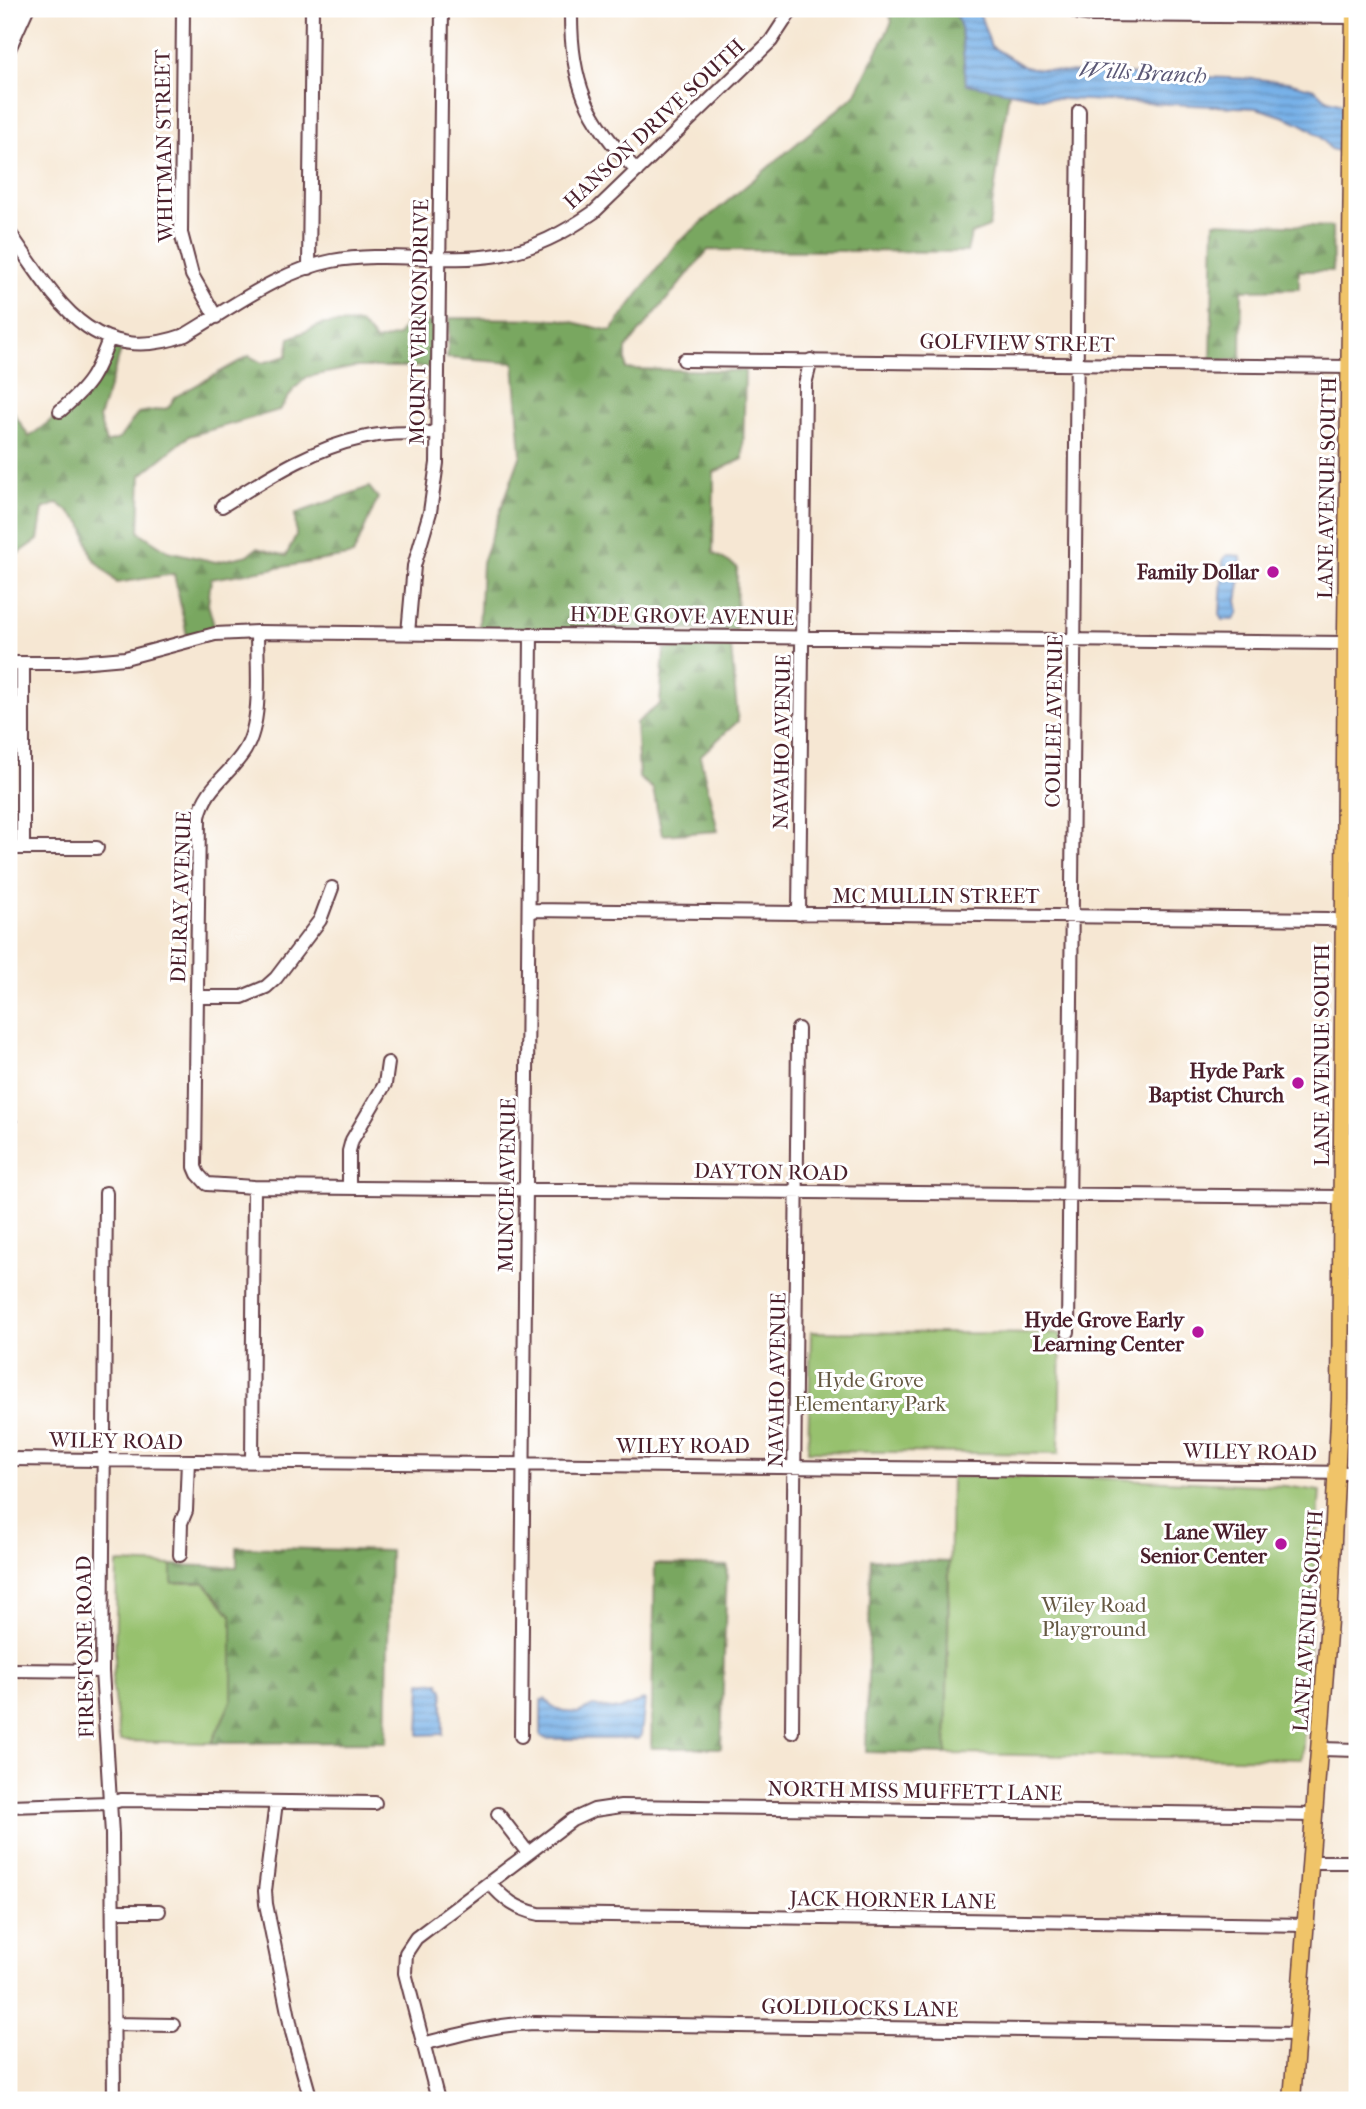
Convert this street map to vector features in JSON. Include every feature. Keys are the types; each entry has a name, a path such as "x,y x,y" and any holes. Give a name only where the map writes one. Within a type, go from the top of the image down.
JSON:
{"main road":[{"name":"LANE AVENUE SOUTH","path":"1292,2100 1321,1749 1338,1473 1341,1197 1350,1067 1344,922 1345,703 1352,646 1349,367 1354,13"}],"street":[{"path":"9,49 27,9"},
{"name":"WHITMAN STREET","path":"183,9 181,233 192,275 216,317"},
{"path":"309,268 312,9"},
{"name":"MOUNT VERNON DRIVE","path":"408,633 414,566 435,485 442,9"},
{"path":"571,9 572,50 580,87 601,131 637,171"},
{"name":"HANSON DRIVE SOUTH","path":"9,232 66,310 79,322 109,339 141,344 172,340 266,288 309,268 330,262 374,256 496,255 544,242 594,212 771,41 792,9"},
{"path":"1071,9 1093,15 1354,13"},
{"name":"COULEE AVENUE","path":"1068,1332 1079,111"},
{"path":"60,411 79,394 96,373 109,339"},
{"name":"GOLFVIEW STREET","path":"684,360 1349,367"},
{"name":"NAVAHO AVENUE","path":"799,914 805,384 811,360"},
{"path":"222,506 286,468 334,446 386,434 437,433"},
{"name":"HYDE GROVE AVENUE","path":"9,663 68,663 125,658 215,634 257,632 1074,640 1352,646"},
{"name":"DELRAY AVENUE","path":"202,1180 195,1167 199,817 205,797 244,751 254,729 257,632"},
{"name":"MUNCIE AVENUE","path":"521,1736 531,634"},
{"path":"23,663 23,848"},
{"path":"1345,703 1357,690"},
{"path":"9,848 97,848"},
{"path":"197,997 242,998 266,987 276,978 320,919 332,888"},
{"name":"MC MULLIN STREET","path":"528,910 1328,919 1344,922"},
{"name":"NAVAHO AVENUE","path":"792,1732 799,1029"},
{"path":"349,1188 349,1151 352,1140 385,1084 388,1063"},
{"name":"DAYTON ROAD","path":"202,1180 215,1186 254,1187 1341,1197"},
{"path":"252,1461 254,1187"},
{"name":"FIRESTONE ROAD","path":"106,1193 102,1671 110,1803 114,2100"},
{"name":"WILEY ROAD","path":"9,1459 1357,1473"},
{"path":"180,1555 181,1524 186,1511 188,1461"},
{"path":"9,1670 102,1671"},
{"path":"1321,1749 1357,1749"},
{"path":"9,1806 110,1803 121,1800 374,1803"},
{"path":"276,1802 265,1891 266,1904 292,2032 311,2100"},
{"name":"NORTH MISS MUFFETT LANE","path":"438,2100 404,1973 406,1953 416,1938 583,1813 607,1807 1315,1815"},
{"path":"498,1814 528,1853"},
{"path":"1312,1862 1357,1863"},
{"name":"JACK HORNER LANE","path":"490,1883 501,1897 513,1906 539,1914 1306,1924"},
{"path":"113,1911 159,1911"},
{"name":"GOLDILOCKS LANE","path":"423,2044 477,2029 535,2023 1298,2034"},
{"path":"113,2024 173,2025"}],"green space":[{"path":"888,9 954,9 961,28 966,83 1009,91 989,227 971,234 967,252 708,250 626,348 626,369 745,371 743,459 714,472 713,553 737,567 736,630 479,629 482,562 521,454 514,363 447,358 450,318 559,319 611,331 675,245 855,95 892,22"},
{"path":"1214,222 1332,227 1333,271 1299,271 1299,289 1242,290 1241,359 1211,361"},
{"path":"407,321 433,322 432,367 355,367 307,377 294,389 280,410 189,436 141,475 139,532 168,551 216,562 248,555 257,548 286,556 296,535 295,514 369,487 378,498 353,555 211,579 208,604 215,629 187,636 174,574 117,583 92,557 82,523 58,503 43,509 38,540 9,560 9,405 29,437 84,395 111,346 122,348 99,418 106,443 119,439 138,413 168,408 175,397 249,356 262,363 287,356 290,338 323,324 360,323 376,341 398,336"},
{"path":"731,647 738,721 700,756 718,831 662,835 653,789 639,778 636,723 660,704 664,649"},
{"name":"Hyde Grove Elementary Park","path":"811,1332 1061,1334 1059,1454 808,1451"},
{"name":"Wiley Road Playground","path":"951,1477 1071,1477 1285,1486 1320,1491 1302,1759 946,1754"},
{"path":"237,1547 390,1551 386,1742 212,1743 232,1699 232,1616 205,1583 172,1583 172,1565 237,1567"},
{"path":"871,1559 949,1562 946,1754 866,1752"},
{"path":"117,1563 172,1565 172,1583 205,1583 232,1616 232,1699 212,1743 120,1741 112,1683 115,1662"},
{"path":"655,1564 727,1566 721,1748 651,1748"}],"water":[{"name":"Wills Branch","path":"954,9 978,9 991,46 1025,67 1062,72 1256,79 1288,82 1314,89 1328,100 1357,108 1357,156 1330,149 1324,140 1307,127 1256,108 1043,98 966,84 961,28"},
{"path":"1227,555 1241,557 1242,572 1237,601 1239,611 1234,620 1223,620 1220,615 1223,559"},
{"path":"421,1682 440,1682 443,1689 443,1734 419,1735"},
{"path":"545,1699 552,1707 578,1713 593,1706 619,1710 643,1700 641,1735 638,1739 546,1739 541,1736 541,1700"}],"place":[{"name":"Family Dollar","path":"1273,572"},
{"name":"Hyde Park Baptist Church","path":"1298,1083"},
{"name":"Hyde Grove Early Learning Center","path":"1198,1332"},
{"name":"Lane Wiley Senior Center","path":"1281,1544"}]}
